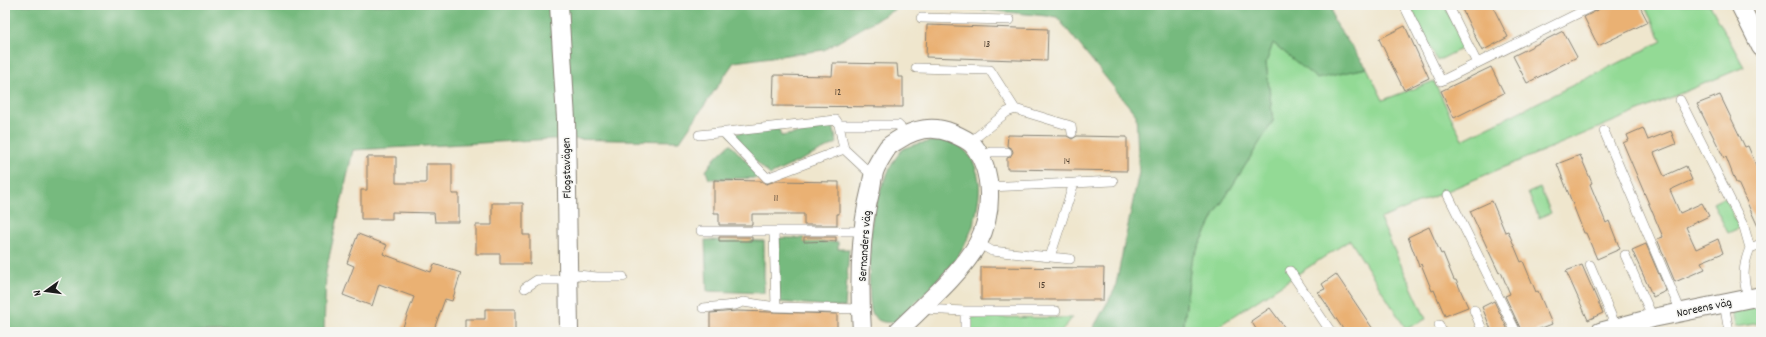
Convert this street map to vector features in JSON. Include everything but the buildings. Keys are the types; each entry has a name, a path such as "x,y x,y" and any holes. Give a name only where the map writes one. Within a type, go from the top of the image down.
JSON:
{"street":[{"name":"Flogstavägen","path":"559,5 566,119 569,332"},
{"path":"1740,5 1761,47"},
{"name":"Sernanders väg","path":"862,332 860,309 864,215 875,169 889,145 907,134 926,128 944,130 972,144 980,157 988,182 988,215 978,243 955,273 897,332"},
{"name":"Noreens väg","path":"1609,330 1653,318 1754,297"}],"lane":[{"path":"1404,5 1441,81 1591,6"},
{"path":"1448,5 1477,63"},
{"path":"921,18 1010,20"},
{"path":"916,68 990,70 1015,109"},
{"path":"1680,100 1744,227 1750,248 1744,262 1743,279 1754,297"},
{"path":"969,143 1007,112 1015,109 1071,126 1072,133"},
{"path":"699,135 836,120 839,126 844,149 873,176"},
{"path":"839,126 898,125 907,134"},
{"path":"1604,131 1681,312"},
{"path":"723,132 767,178 844,149"},
{"path":"980,157 991,152 1007,152"},
{"path":"988,187 1113,181"},
{"path":"1050,257 1074,183"},
{"path":"1448,196 1516,332"},
{"path":"701,231 863,231"},
{"path":"774,231 776,307"},
{"path":"978,243 992,251 1070,259"},
{"path":"1750,248 1761,244"},
{"path":"1625,255 1653,318"},
{"path":"1590,265 1609,330"},
{"path":"1290,271 1331,332"},
{"path":"526,288 537,280 568,277 623,277"},
{"path":"702,308 735,305 743,302 776,307 860,309"},
{"path":"1724,303 1729,332"},
{"path":"920,309 1056,312"},
{"path":"1474,310 1483,332"},
{"path":"965,311 965,332"}],"green space":[{"path":"5,5 897,5 897,8 824,50 734,62 680,141 553,139 353,150 326,271 324,332 5,332"},
{"path":"932,5 1331,5 1334,22 1367,68 1317,79 1273,43 1266,63 1273,121 1216,212 1191,262 1183,332 1091,332 1115,289 1139,172 1136,115 1057,17"},
{"path":"1423,5 1444,5 1465,47 1437,61 1412,10"},
{"path":"1644,5 1710,5 1744,67 1380,219 1426,319 1406,329 1350,240 1217,327 1220,332 1183,332 1191,262 1216,212 1273,121 1266,62 1273,43 1317,78 1367,68 1383,100 1434,81 1462,140 1662,41"},
{"path":"818,126 833,126 837,143 770,175 728,134 779,129 781,136 818,130"},
{"path":"944,140 961,147 969,155 975,166 979,179 979,198 974,221 968,238 959,254 936,282 896,322 879,321 872,313 870,306 871,233 873,213 884,180 892,164 904,149 909,146"},
{"path":"730,144 762,178 709,179 706,171 715,158"},
{"path":"1540,188 1551,213 1539,218 1528,193"},
{"path":"1725,197 1739,228 1728,233 1713,203"},
{"path":"779,238 804,238 804,242 838,242 838,249 849,249 845,307 779,302"},
{"path":"705,240 764,241 764,293 707,291"},
{"path":"1760,307 1761,323 1735,327 1732,311"},
{"path":"971,317 1072,318 1061,332 970,332"}]}
